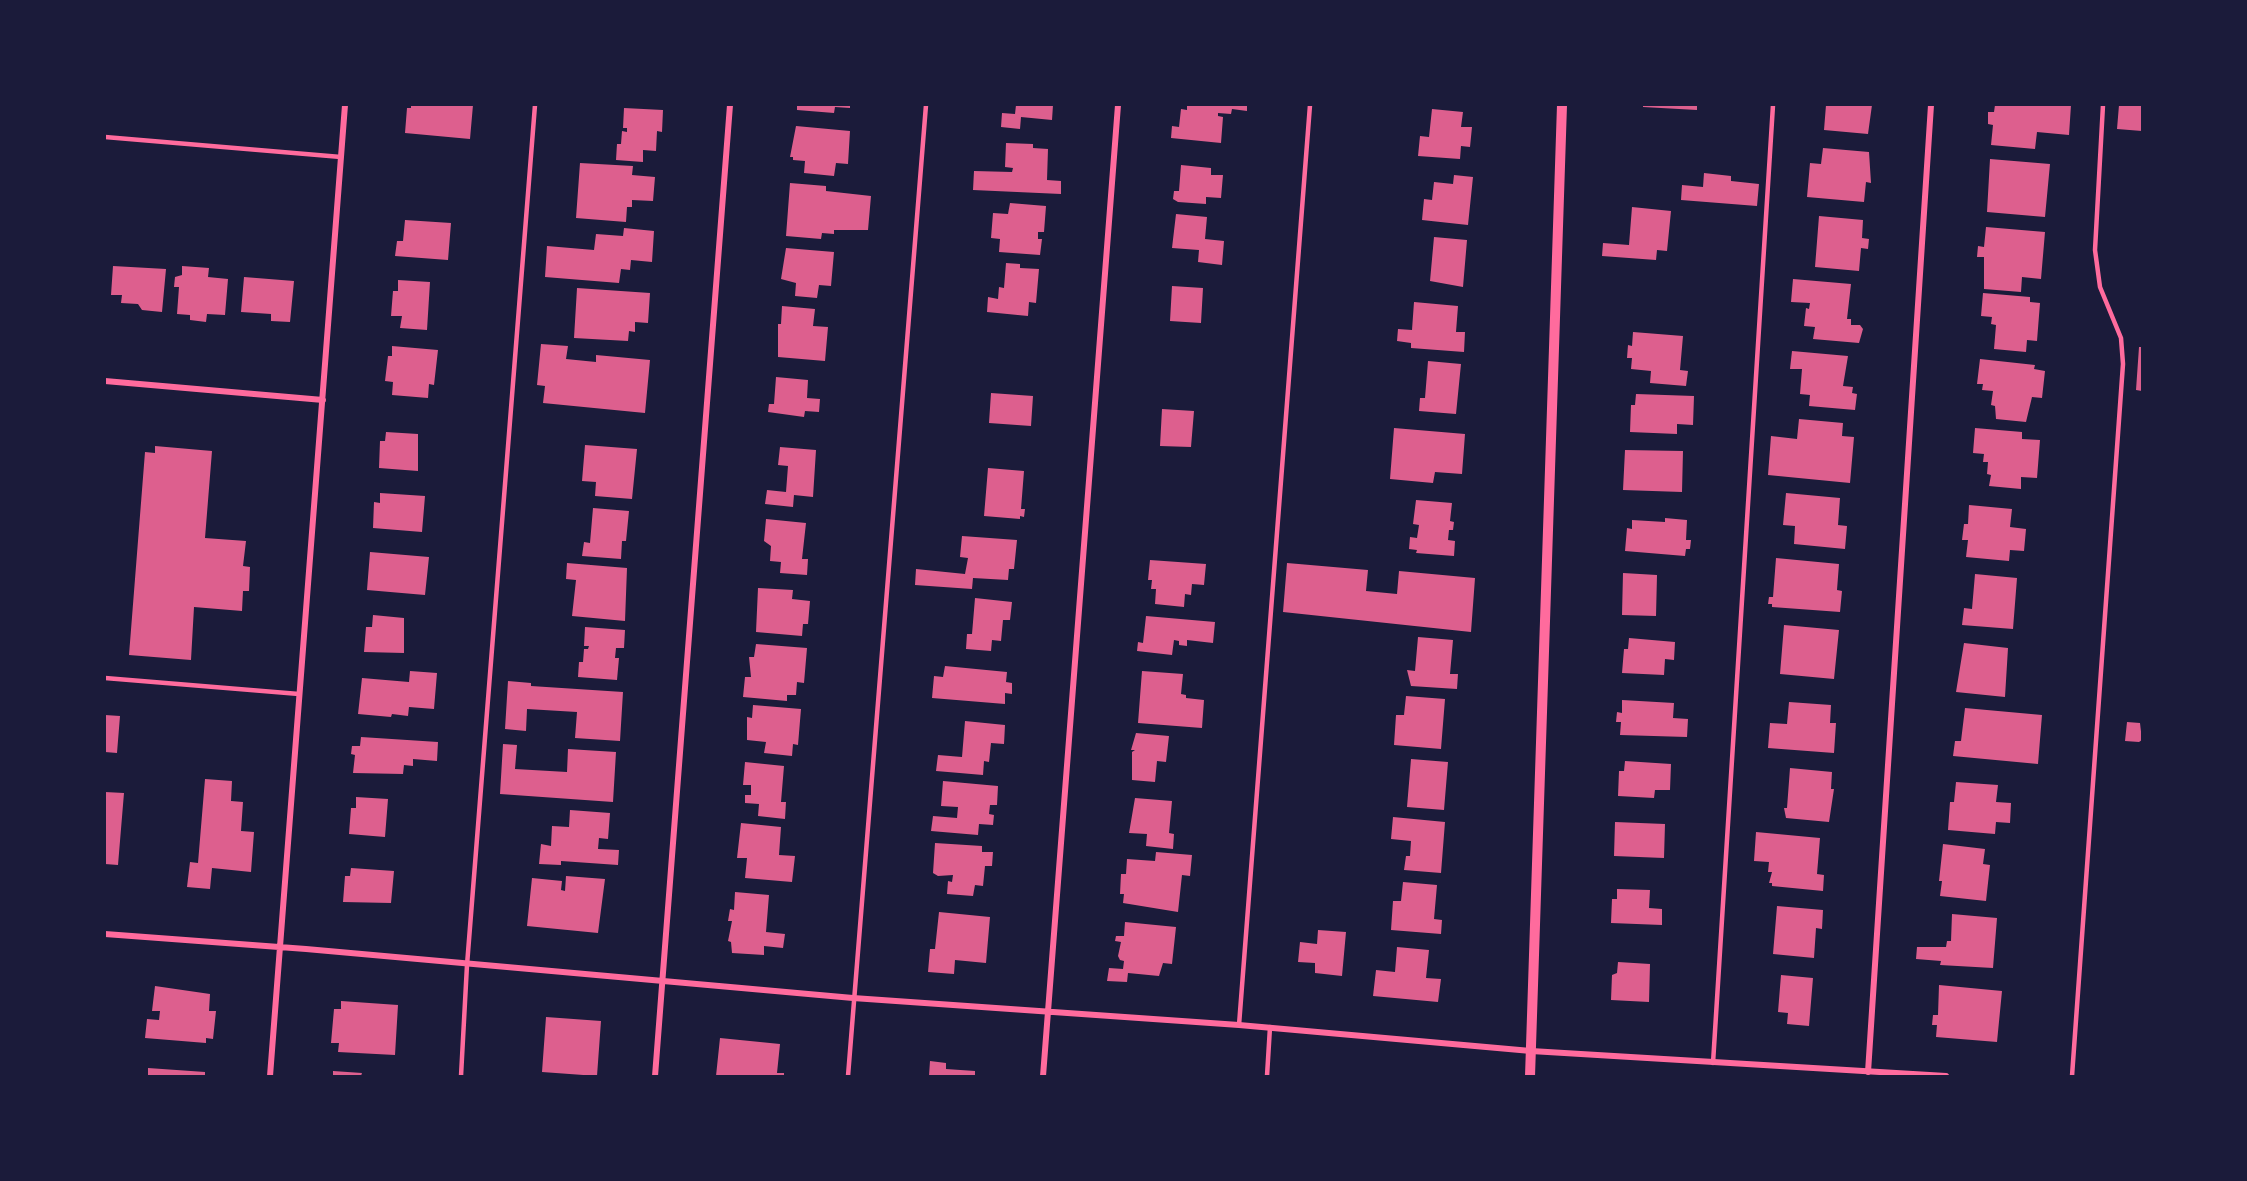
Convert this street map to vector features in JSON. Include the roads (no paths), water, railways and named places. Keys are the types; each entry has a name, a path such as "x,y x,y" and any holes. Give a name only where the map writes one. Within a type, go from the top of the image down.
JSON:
{"street":[{"path":"270,1076 278,947 345,105"},
{"path":"655,1076 730,105"},
{"path":"1043,1076 1118,105"},
{"path":"1530,1076 1562,105"},
{"path":"1868,1072 1931,105"},
{"path":"105,381 322,400"},
{"path":"105,934 853,998 1239,1025 1531,1051 1946,1076"}],"lane":[{"path":"461,1076 467,965 535,105"},
{"path":"848,1076 926,105"},
{"path":"1239,1025 1310,105"},
{"path":"1713,1063 1773,105"},
{"path":"2072,1076 2123,364 2121,338 2100,287 2094,250 2103,105"},
{"path":"105,137 341,157"},
{"path":"105,678 299,694"},
{"path":"1267,1076 1270,1028"}]}
